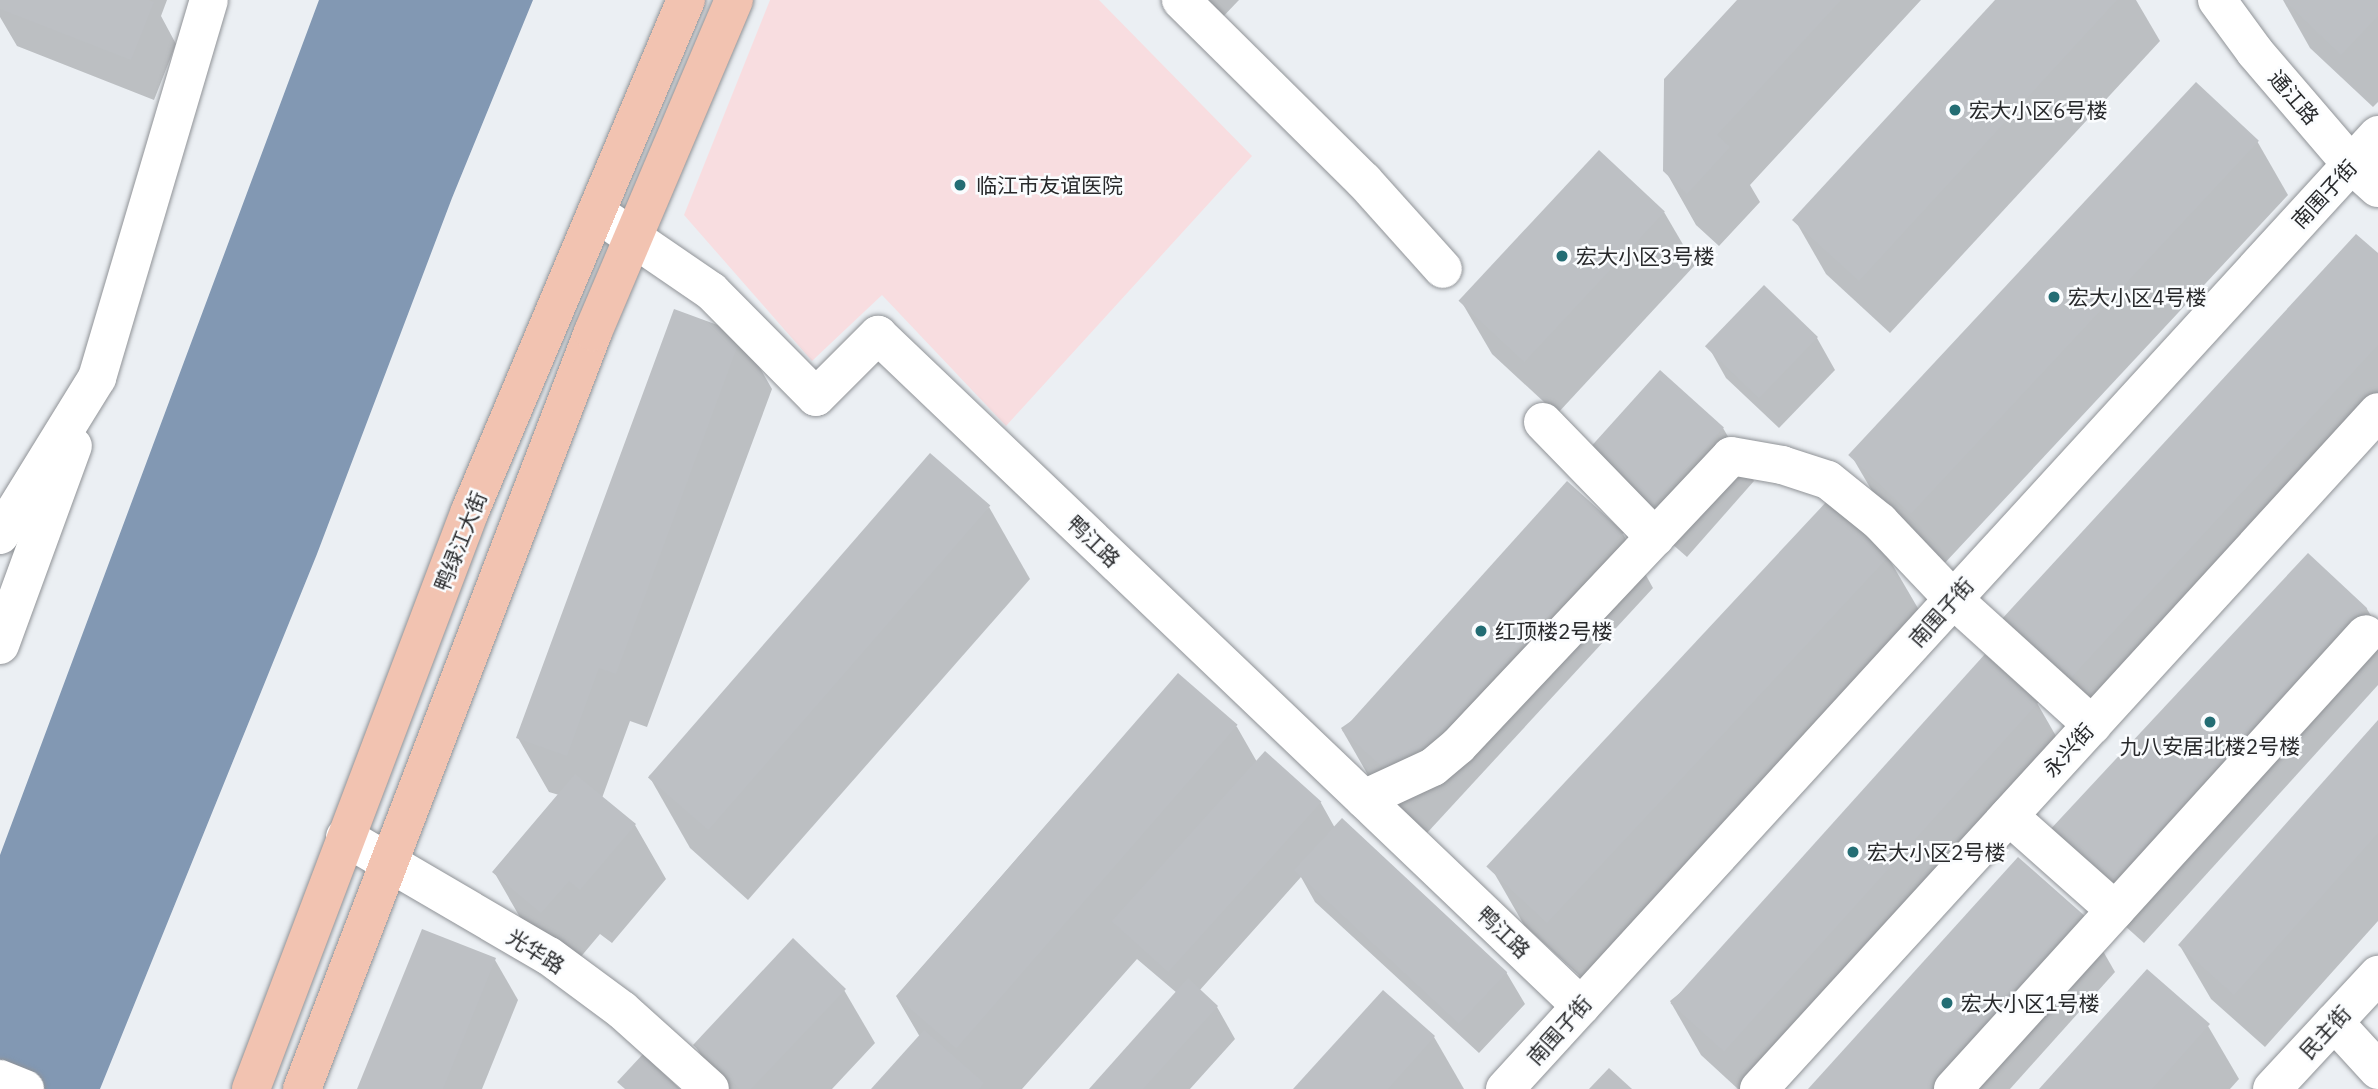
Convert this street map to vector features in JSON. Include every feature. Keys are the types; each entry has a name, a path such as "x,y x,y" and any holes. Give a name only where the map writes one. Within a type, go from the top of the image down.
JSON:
{"highway":[{"name":"鸭绿江大街","path":"251,1089 470,511 686,0"},
{"path":"302,1089 387,862 633,238 734,0"}],"street":[{"path":"0,645 97,378 209,0"},
{"path":"1181,0 1364,181 1443,269"},
{"name":"通江路","path":"2217,0 2255,52 2365,176"},
{"name":"南围子街","path":"1505,1089 1953,599 2365,176 2378,135"},
{"name":"鸭江路","path":"597,213 710,291 816,397 878,335 1581,1006"},
{"path":"0,535 97,378"},
{"name":"永兴街","path":"1759,1089 2378,412"},
{"path":"1543,422 1655,537"},
{"path":"1364,799 1433,768 1458,746 1731,456 1782,465 1828,480 1880,522 1953,599 2092,725"},
{"path":"1953,1089 2366,634"},
{"path":"2009,816 2115,910"},
{"name":"光华路","path":"345,837 549,956 622,1010 710,1089"},
{"name":"民主街","path":"2272,1089 2378,975"},
{"path":"2334,1022 2378,1070"},
{"path":"0,1079 25,1089"}],"shaded area":[{"name":"临江市友谊医院","path":"770,0 1099,0 1252,156 1006,426 882,295 812,361 684,215"}],"water":[{"path":"319,0 533,0 452,198 317,554 100,1089 0,1089 0,855"}],"building":[{"path":"0,0 154,2 131,60 0,9"},
{"path":"1737,0 1841,0 1717,135 1730,147 1687,194 1663,171 1664,79"},
{"name":"宏大小区6号楼","path":"1995,0 2117,0 1859,281 1792,220"},
{"path":"2284,0 2378,0 2378,16 2341,55"},
{"name":"宏大小区4号楼","path":"2196,82 2259,141 1911,514 1848,455"},
{"name":"宏大小区3号楼","path":"1599,150 1665,211 1524,362 1459,301"},
{"path":"2356,234 2378,253 2378,345 2068,681 2001,620"},
{"path":"1764,285 1818,337 1759,398 1705,346"},
{"path":"674,309 742,334 616,674 599,668 567,756 516,738"},
{"path":"1660,370 1724,428 1654,505 1590,447"},
{"path":"930,453 990,505 708,830 648,778"},
{"name":"红顶楼2号楼","path":"1567,481 1624,533 1399,782 1342,731"},
{"path":"1828,500 1889,557 1547,923 1486,866"},
{"name":"九八安居北楼2号楼","path":"2308,553 2367,608 2107,888 2047,832"},
{"name":"宏大小区2号楼","path":"1985,654 2039,702 1724,1051 1671,1003"},
{"path":"1178,673 1238,725 956,1049 897,997"},
{"path":"2378,720 2378,833 2234,995 2178,945"},
{"path":"1265,751 1321,802 1168,972 1112,921"},
{"path":"575,774 636,824 580,890 569,881 541,913 492,872"},
{"path":"1342,818 1507,972 1459,1024 1294,870"},
{"name":"宏大小区1号楼","path":"2018,857 2086,917 1931,1089 1808,1089"},
{"path":"422,929 496,958 443,1089 357,1089"},
{"path":"793,938 846,989 751,1089 740,1089 693,1045"},
{"path":"2147,969 2210,1024 2152,1089 2039,1089"},
{"path":"1188,978 1218,1006 1143,1089 1089,1089"},
{"path":"1383,990 1435,1036 1388,1089 1293,1089"},
{"path":"924,1030 984,1083 979,1089 871,1089"},
{"path":"643,1054 680,1089 625,1089 617,1082"},
{"path":"1609,1068 1632,1089 1589,1089"}],"place":[{"name":"宏大小区6号楼","path":"1955,110"},
{"name":"临江市友谊医院","path":"960,185"},
{"name":"宏大小区3号楼","path":"1562,256"},
{"name":"宏大小区4号楼","path":"2054,297"},
{"name":"红顶楼2号楼","path":"1481,631"},
{"name":"九八安居北楼2号楼","path":"2210,722"},
{"name":"宏大小区2号楼","path":"1853,852"},
{"name":"宏大小区1号楼","path":"1947,1003"}]}
